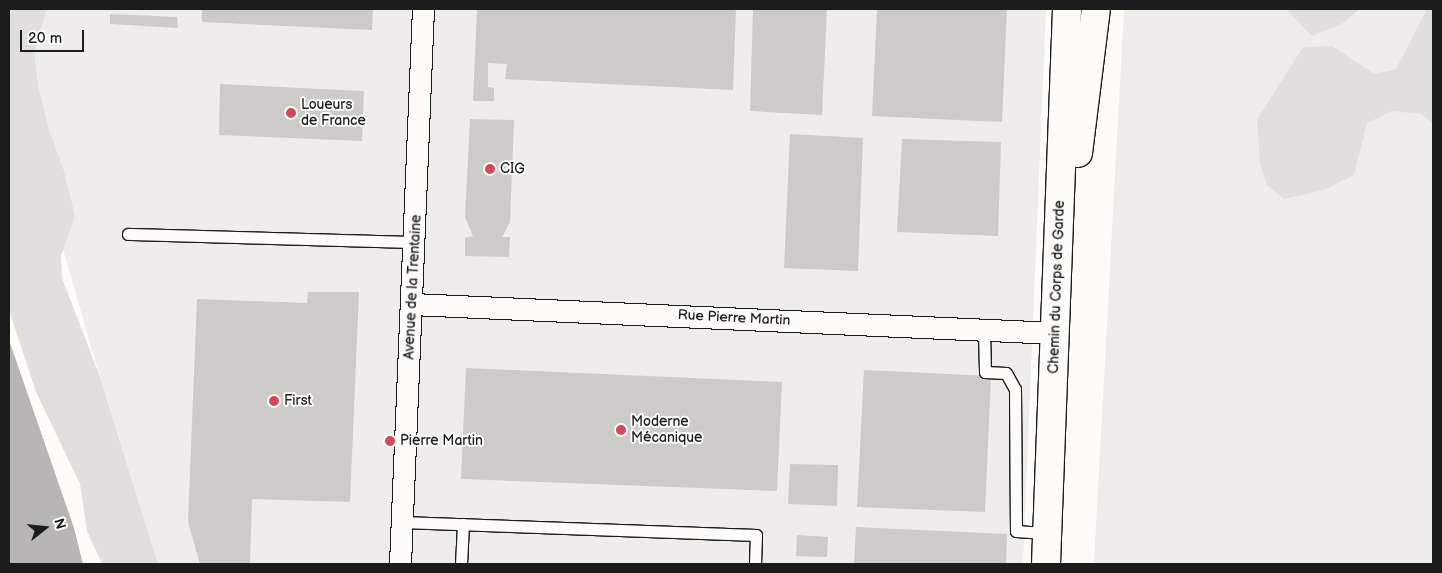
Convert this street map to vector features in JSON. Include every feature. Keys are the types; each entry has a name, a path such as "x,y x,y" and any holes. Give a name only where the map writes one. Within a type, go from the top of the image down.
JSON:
{"street":[{"name":"Avenue de la Trentaine","path":"400,564 415,242 423,9"},
{"name":"Chemin du Corps de Garde","path":"1046,564 1067,9"},
{"path":"1056,333 1096,9"},
{"name":"Rue Pierre Martin","path":"412,304 1056,333"}],"lane":[{"path":"128,234 415,242"},
{"path":"984,330 985,372 1006,373 1015,389 1016,531 1047,533"},
{"path":"402,522 756,535 755,564"},
{"path":"461,564 463,524"}],"shaded area":[{"path":"9,9 1046,9 1023,564 158,564 92,350 9,61"},
{"path":"9,9 47,9 34,51 38,86 49,130 64,171 75,216 61,256 62,278 100,377 158,564 102,564 87,531 80,484 36,392 9,310"},
{"path":"1124,9 1433,9 1433,564 1094,564"},
{"path":"1286,9 1360,9 1343,23 1312,36"},
{"path":"1427,9 1433,9 1433,123 1421,114 1392,111 1367,123 1354,175 1324,190 1284,199 1267,185 1260,164 1257,120 1303,47 1332,46 1374,74 1396,69"},
{"path":"9,340 74,528 83,564 9,564"}],"building":[{"path":"202,9 373,9 372,30 202,22"},
{"path":"477,9 736,9 733,90 505,79 507,64 488,63 488,87 494,88 494,101 473,101"},
{"path":"753,9 827,9 822,115 750,111"},
{"path":"877,9 1007,9 1002,122 872,116"},
{"path":"110,14 177,17 178,28 110,24"},
{"name":"Loueurs de France","path":"220,84 364,91 362,141 219,135"},
{"name":"CIG","path":"470,119 514,120 510,222 502,237 510,237 509,257 465,256 465,238 473,236 465,217"},
{"path":"790,134 863,138 858,271 784,268"},
{"path":"902,139 1001,142 998,236 897,232"},
{"name":"First","path":"308,292 359,292 350,502 252,499 250,564 200,564 188,522 197,299 307,303"},
{"name":"Moderne Mécanique","path":"466,368 782,382 777,491 461,479"},
{"path":"864,370 991,376 985,512 857,507"},
{"path":"790,464 838,465 837,506 788,504"},
{"path":"856,527 1007,534 1006,564 854,564"},
{"path":"797,535 828,537 827,557 796,556"}],"place":[{"name":"Loueurs de France","path":"291,113"},
{"name":"CIG","path":"490,169"},
{"name":"First","path":"274,401"},
{"name":"Moderne Mécanique","path":"621,430"},
{"name":"Pierre Martin","path":"390,441"}]}
